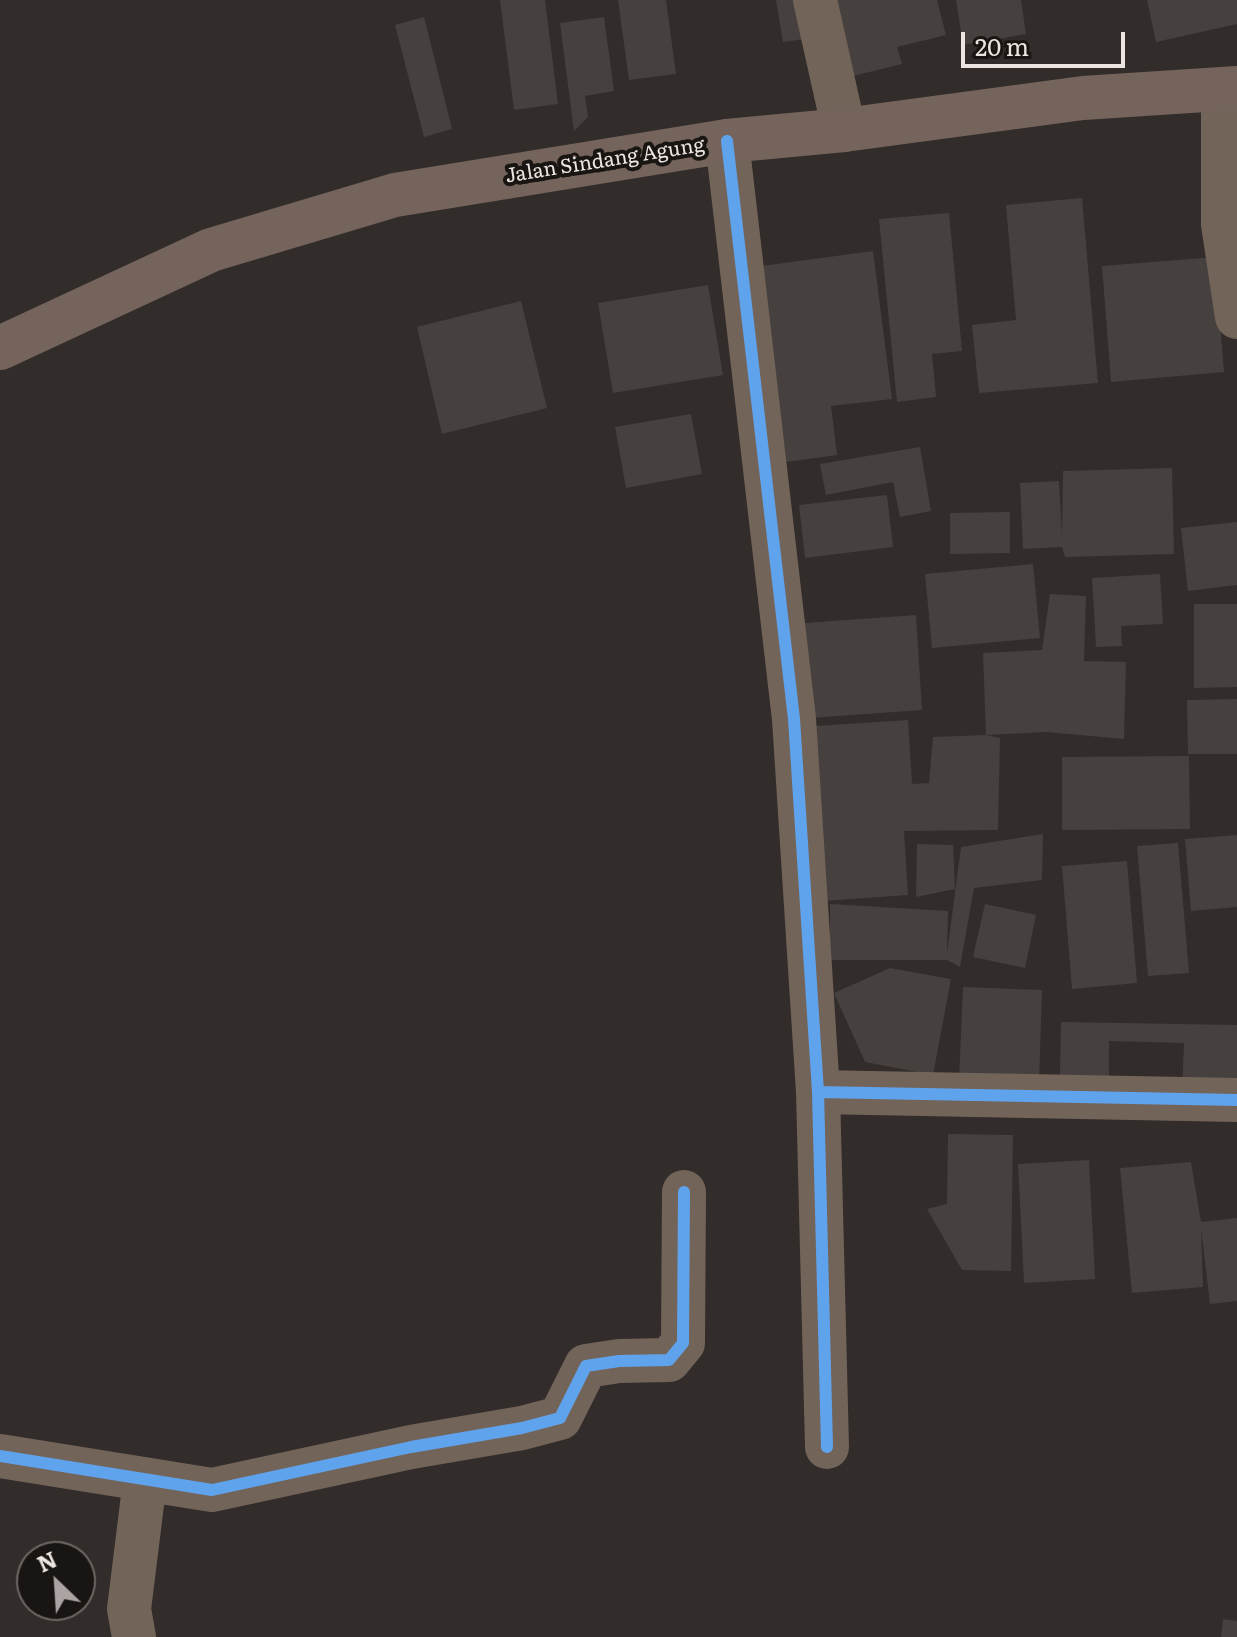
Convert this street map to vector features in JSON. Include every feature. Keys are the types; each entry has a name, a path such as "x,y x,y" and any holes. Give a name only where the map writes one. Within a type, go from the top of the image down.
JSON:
{"main road":[{"name":"Jalan Sindang Agung","path":"4,336 211,250 395,195 727,141 844,130 1083,98 1230,88"}],"street":[{"path":"815,0 844,130"},
{"path":"1230,88 1223,224 1237,317"},
{"path":"727,141 794,719 818,1092 827,1447"},
{"path":"818,1092 1237,1100"},
{"path":"0,1456 212,1490 560,1418 586,1366 619,1361 669,1360 682,1328 684,1192"},
{"path":"134,1637 129,1609 145,1480"}],"building":[{"path":"500,0 545,0 558,104 514,110"},
{"path":"618,0 666,0 676,74 629,80"},
{"path":"776,0 798,0 805,39 783,42"},
{"path":"825,0 937,0 946,35 897,47 902,64 845,78"},
{"path":"956,0 1021,0 1026,34 963,45"},
{"path":"1147,0 1237,0 1237,24 1156,42"},
{"path":"424,17 452,129 424,137 395,25"},
{"path":"604,17 614,91 585,96 588,117 574,131 560,23"},
{"path":"1082,198 1098,383 979,393 972,325 1016,320 1006,205"},
{"path":"949,213 962,351 932,354 936,397 897,402 879,219"},
{"path":"873,251 892,399 831,406 837,455 779,463 754,267"},
{"path":"1215,257 1224,372 1111,382 1102,266"},
{"path":"708,285 723,375 613,393 598,303"},
{"path":"521,301 547,408 442,434 417,327"},
{"path":"691,414 702,474 626,488 615,427"},
{"path":"920,447 931,511 900,517 893,482 826,495 820,464"},
{"path":"1172,468 1174,554 1065,557 1062,547 1023,549 1020,483 1059,481 1062,536 1063,471"},
{"path":"887,495 893,547 805,558 799,505"},
{"path":"1010,512 1010,553 950,554 950,513"},
{"path":"1237,522 1237,585 1188,591 1181,528"},
{"path":"1033,564 1040,638 932,648 925,574"},
{"path":"1160,574 1163,624 1121,626 1122,646 1096,647 1092,578"},
{"path":"1050,594 1086,596 1084,661 1126,662 1124,739 1046,732 986,735 983,653 1042,650"},
{"path":"1194,604 1237,604 1237,687 1194,688"},
{"path":"916,615 922,710 811,718 805,623"},
{"path":"1237,699 1237,754 1188,754 1187,700"},
{"path":"908,720 912,784 929,783 933,737 986,735 1000,738 998,830 904,831 908,895 810,902 800,727"},
{"path":"1189,756 1190,829 1062,830 1062,757"},
{"path":"1043,834 1042,880 974,888 960,967 947,960 830,960 830,904 948,911 947,954 961,847"},
{"path":"1237,835 1237,907 1191,911 1185,839"},
{"path":"1178,843 1189,973 1148,976 1137,846"},
{"path":"917,844 953,845 955,889 916,897"},
{"path":"1127,861 1137,983 1072,989 1062,866"},
{"path":"985,904 1036,915 1025,968 973,957"},
{"path":"890,968 951,979 933,1075 865,1062 834,993"},
{"path":"963,987 1042,990 1039,1082 959,1080"},
{"path":"1061,1022 1237,1025 1237,1090 1182,1089 1184,1043 1109,1041 1109,1076 1060,1075"},
{"path":"948,1134 1013,1135 1011,1271 962,1270 927,1209 947,1204"},
{"path":"1089,1160 1095,1279 1024,1283 1018,1164"},
{"path":"1191,1162 1201,1222 1237,1218 1237,1301 1210,1304 1201,1228 1203,1287 1132,1293 1120,1168"},
{"path":"1223,1619 1237,1621 1237,1637 1221,1637"}],"cycle path":[{"path":"727,141 794,719 818,1092 827,1447"},
{"path":"818,1092 1237,1100"},
{"path":"0,1456 212,1490 560,1418 586,1366 619,1361 669,1360 683,1343 684,1192"}]}
